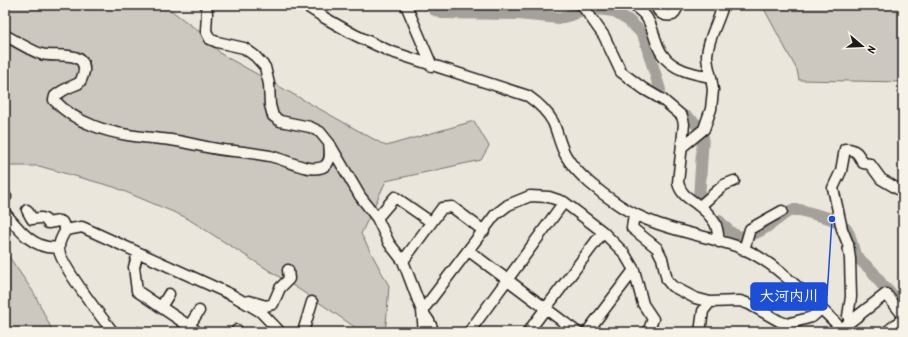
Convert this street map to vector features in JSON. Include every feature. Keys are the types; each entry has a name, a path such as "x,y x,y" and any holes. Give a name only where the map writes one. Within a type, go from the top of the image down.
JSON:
{"main road":[{"path":"888,332 903,320"}],"street":[{"path":"206,5 206,31 210,39 244,48 255,56 265,67 269,84 270,105 273,116 280,121 310,127 320,132 329,143 360,196 378,218 388,243 403,261 422,311 424,332"},
{"path":"306,5 355,35 388,51 432,66 524,93 544,109 550,118 566,156 573,166 619,205 634,214 650,222 719,242 747,240"},
{"path":"406,5 432,66"},
{"path":"633,5 649,20 662,54 669,62 677,67 699,75 711,77"},
{"path":"656,5 660,13 664,16 673,15 678,5"},
{"path":"682,147 702,131 711,109 713,90 707,54 723,5"},
{"path":"584,9 604,36 621,72 644,89 664,100 682,116 684,124 678,183 679,189 682,194 700,206 716,225 719,242"},
{"path":"5,35 29,49 43,54 74,57 82,61 84,66 82,79 79,83 67,88 55,96 54,100 69,114 94,126 120,134 137,137 190,142 228,150 272,156 316,169 324,167 328,163 330,156 329,143"},
{"path":"850,321 848,316 851,297 850,259 848,244 841,225 833,188 841,171 845,149 850,148 857,152 863,163 870,164 881,180 903,192"},
{"path":"700,206 724,185 734,181"},
{"path":"422,311 495,215 508,204 519,199 530,196 540,196 558,199 564,202 602,232 624,253 634,270 643,304 653,319 648,332"},
{"path":"378,218 395,197 432,222"},
{"path":"469,332 564,202"},
{"path":"403,261 442,208 452,207 484,231"},
{"path":"27,210 32,219 42,217 48,222 59,221 62,222 66,230"},
{"path":"747,240 750,229 782,211"},
{"path":"5,213 22,234 29,240 51,248 59,247"},
{"path":"634,214 632,228 657,248 662,258 667,280 672,286 695,298 710,302 740,301 778,321 787,324 812,317 821,309"},
{"path":"113,332 103,320 65,264 59,251 61,238 66,230 82,227 232,294 261,312 280,332"},
{"path":"528,332 602,232"},
{"path":"747,240 766,261 789,279 843,330 850,321 886,294 903,316"},
{"path":"469,251 577,332"},
{"path":"138,253 134,267 137,291 192,328 199,311"},
{"path":"239,299 266,306 273,304 280,288 289,279 288,270"},
{"path":"587,332 634,270"},
{"path":"161,307 169,294"},
{"path":"304,332 312,302"},
{"path":"697,332 703,312 710,302"},
{"path":"422,311 429,320 434,332"}],"shaded area":[{"path":"5,5 164,5 205,36 221,54 386,146 474,121 489,146 481,160 386,181 361,234 389,286 386,325 379,332 362,332 314,299 185,217 114,187 39,166 5,166"},
{"path":"762,5 903,5 903,82 799,80 797,70"},
{"path":"5,251 34,293 53,332 5,332"},
{"path":"137,326 171,332 143,332"}],"waterway":[{"path":"430,5 433,9 442,13 518,14 559,18 591,8 613,11 628,20 643,34 660,90"},
{"path":"607,5 613,11"},
{"path":"687,117 700,127 703,137 699,198"},
{"path":"719,221 733,234 748,236 762,230 787,212 793,210 800,210 832,219 846,229 855,255 873,272 883,286 903,305"}],"place":[{"name":"大河内川","path":"832,219"}]}
